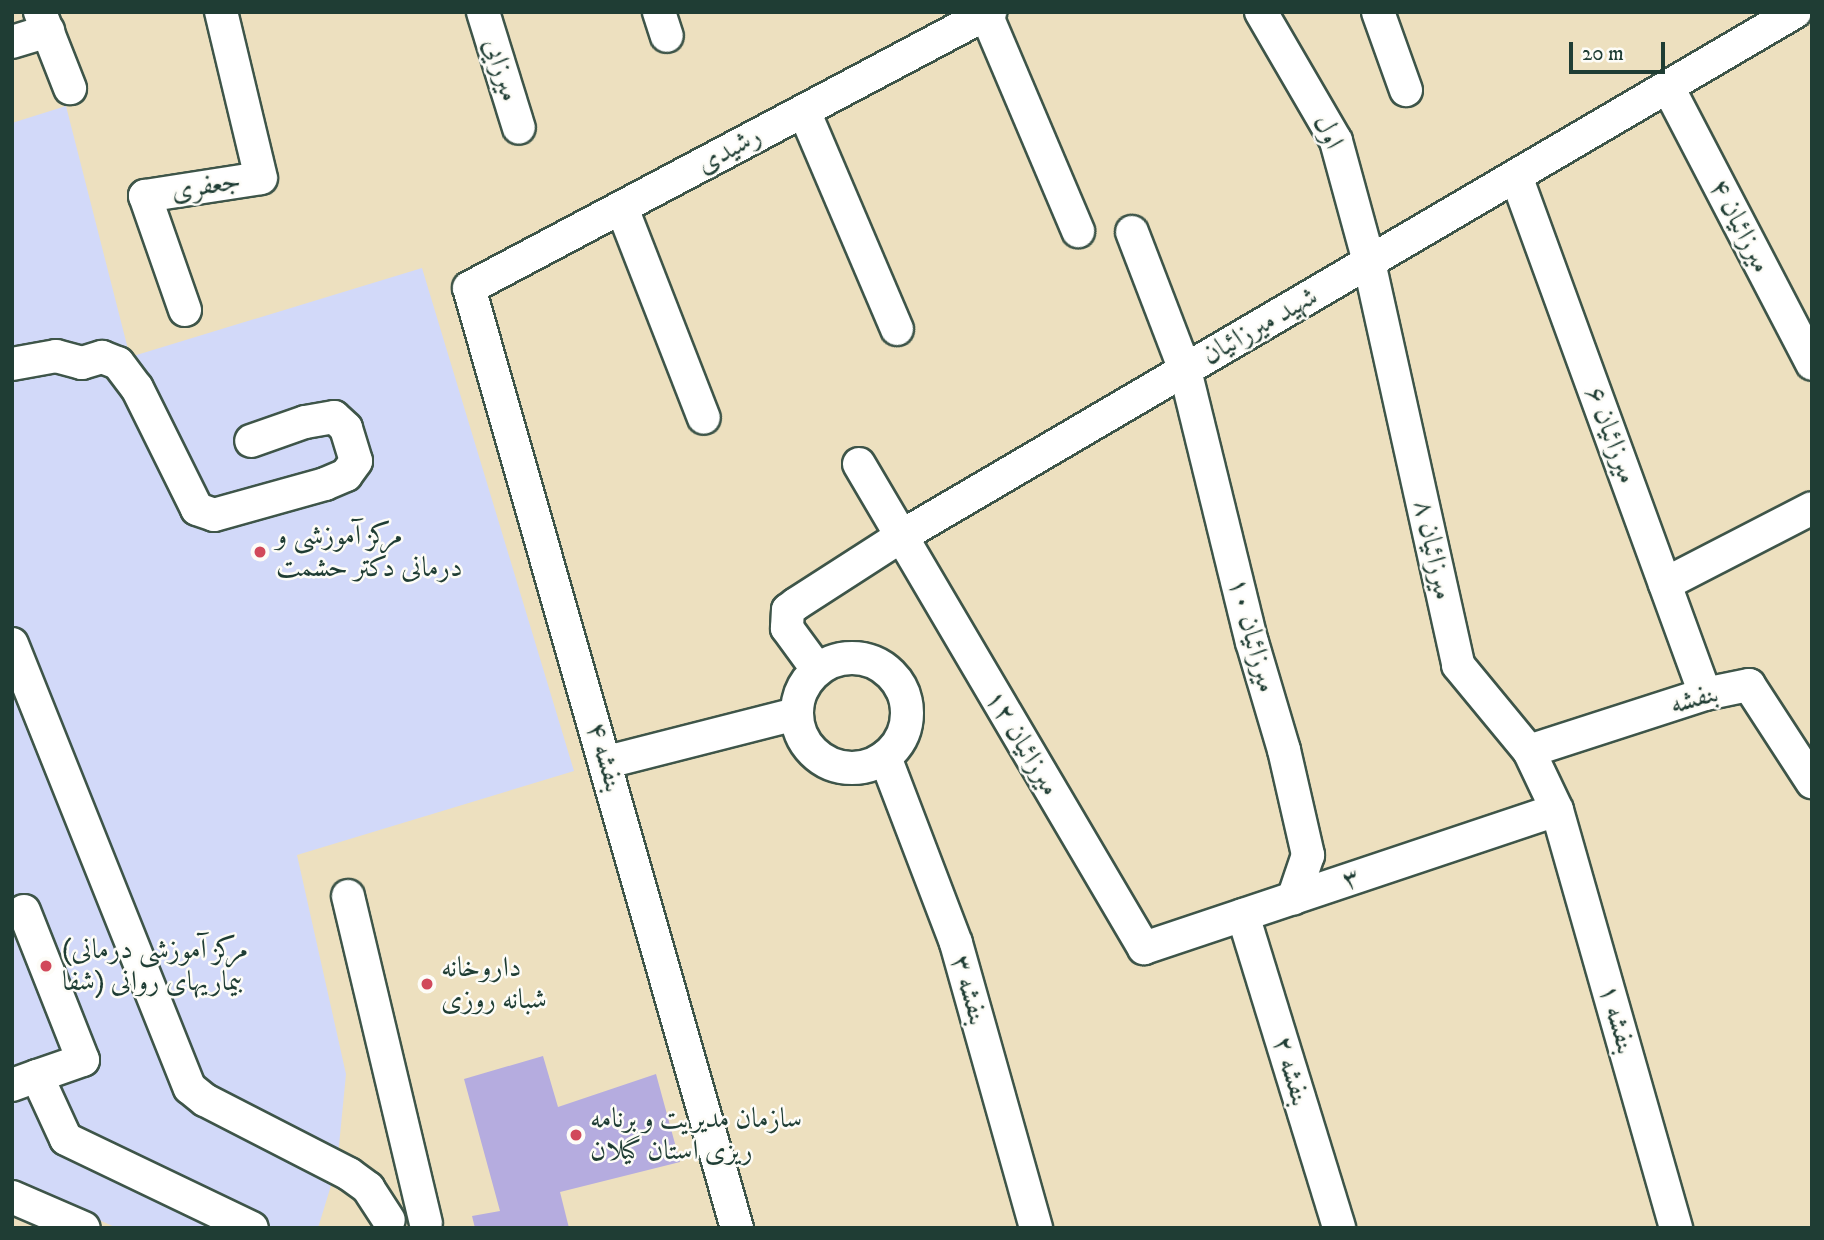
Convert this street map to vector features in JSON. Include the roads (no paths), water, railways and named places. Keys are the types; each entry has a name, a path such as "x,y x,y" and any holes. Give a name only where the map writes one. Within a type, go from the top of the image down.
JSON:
{"street":[{"name":"جعفری","path":"185,310 145,196 261,178 220,12"},
{"name":"میرزایی","path":"483,12 519,128"},
{"name":"اول","path":"1261,12 1336,141 1369,262"},
{"path":"1378,12 1406,90"},
{"name":"شهید میرزائیان","path":"817,669 787,628 788,610 900,537 1795,12"},
{"path":"988,13 1078,231"},
{"name":"رشیدی","path":"469,288 988,13"},
{"path":"12,42 44,22 70,88"},
{"name":"میرزائیان ۴","path":"1668,87 1812,364"},
{"path":"804,111 897,329"},
{"name":"میرزائیان ۶","path":"1516,176 1705,694"},
{"path":"622,208 704,418"},
{"name":"میرزائیان ۱۰","path":"1132,232 1185,370 1308,855 1293,899"},
{"name":"میرزائیان ۸","path":"1369,262 1458,665 1529,751 1558,810"},
{"name":"بنفشه ۴","path":"469,288 607,762 737,1228"},
{"path":"12,364 56,356 82,363 102,357 118,363 137,388 197,509 214,514 325,484 346,475 356,461 346,428 334,417 319,418 251,441"},
{"name":"میرزائیان ۱۲","path":"859,464 1144,948"},
{"path":"1665,584 1812,508"},
{"path":"12,644 190,1088 205,1100 349,1174 368,1188 378,1224 432,1225 348,896"},
{"path":"841,658 859,658 875,663 896,680 904,695 907,721 897,745 885,757 853,769 828,763 803,739 796,714 801,689 817,669 841,658"},
{"name":"بنفشه","path":"1529,751 1705,694 1749,685 1812,782"},
{"path":"607,762 796,714"},
{"name":"بنفشه ۳","path":"885,757 956,943 1036,1228"},
{"name":"۳","path":"1144,948 1558,810"},
{"name":"بنفشه ۱","path":"1558,810 1676,1228"},
{"path":"24,911 83,1060 25,1080 66,1139 252,1228"},
{"name":"بنفشه ۲","path":"1243,915 1339,1228"},
{"path":"12,1197 84,1228"}],"place":[{"name":"مرکز آموزشی و ‌درمانی دکتر حشمت","path":"260,552"},
{"name":"(مرکز آموزشی درمانی بیماریهای روانی (شفا","path":"46,966"},
{"name":"داروخانه شبانه روزی","path":"427,984"},
{"name":"سازمان مدیریت و برنامه ریزی استان گیلان","path":"576,1135"}]}
